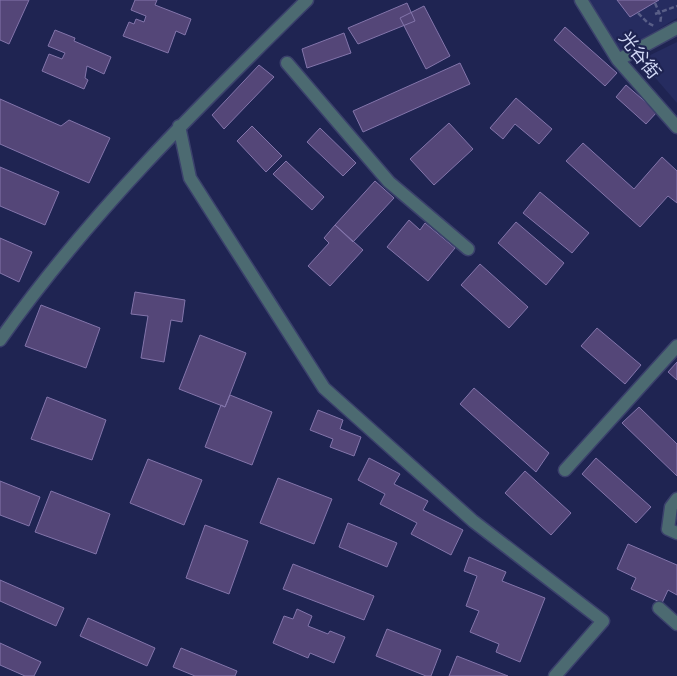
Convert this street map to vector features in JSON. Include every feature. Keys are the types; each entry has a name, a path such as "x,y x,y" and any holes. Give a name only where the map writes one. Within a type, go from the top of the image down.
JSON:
{"street":[{"path":"0,340 32,295 179,126 307,0"},
{"name":"光谷街","path":"581,0 618,60 677,126"},
{"path":"618,60 677,28"},
{"path":"287,63 389,182 468,249"},
{"path":"179,126 190,178 324,388 473,521 603,621 555,676"},
{"path":"565,470 677,346"},
{"path":"677,499 671,507 668,529 677,533"},
{"path":"659,608 677,624"}],"path":[{"path":"638,13 653,26 660,24 662,17 654,3"},
{"path":"655,14 677,6"}],"shaded area":[{"path":"589,0 677,0 677,18 621,52"},
{"path":"677,42 677,103 640,60"}],"building":[{"path":"0,0 29,0 9,44 0,40"},
{"path":"135,0 157,0 155,5 191,19 185,35 176,31 168,53 123,36 129,22 134,24 136,19 144,22 146,16 131,10"},
{"path":"617,0 659,0 630,17"},
{"path":"407,3 415,21 358,44 348,28"},
{"path":"424,6 450,56 426,69 400,18"},
{"path":"565,27 617,73 605,86 554,40"},
{"path":"55,30 75,38 74,41 111,57 104,74 87,66 85,78 88,80 84,89 42,71 49,54 62,59 65,53 48,46"},
{"path":"344,33 351,53 307,68 302,49"},
{"path":"460,63 470,84 363,132 353,111"},
{"path":"259,65 274,77 224,129 212,115"},
{"path":"626,85 657,112 646,124 616,97"},
{"path":"516,98 552,129 539,144 515,124 503,139 490,128"},
{"path":"0,99 61,126 69,120 110,138 89,183 0,144"},
{"path":"449,123 473,149 434,185 410,159"},
{"path":"252,126 282,156 266,172 237,141"},
{"path":"320,128 356,163 343,176 307,142"},
{"path":"583,143 634,189 662,157 677,171 677,203 668,196 640,227 566,161"},
{"path":"286,161 324,197 312,210 273,174"},
{"path":"0,167 59,192 45,225 0,206"},
{"path":"375,181 394,198 353,242 335,225"},
{"path":"540,192 589,233 572,253 523,213"},
{"path":"409,220 420,230 425,223 455,248 428,281 387,247"},
{"path":"516,222 564,263 546,285 498,243"},
{"path":"335,225 363,250 330,286 308,266 329,243 324,238"},
{"path":"0,238 32,252 19,282 0,273"},
{"path":"480,264 528,307 509,328 461,285"},
{"path":"135,292 185,300 182,322 171,320 164,362 141,358 148,316 131,314"},
{"path":"41,305 100,328 86,368 25,346"},
{"path":"597,328 641,365 625,384 581,346"},
{"path":"200,335 246,353 225,407 179,389"},
{"path":"677,362 677,380 668,372"},
{"path":"474,388 549,453 536,472 460,404"},
{"path":"230,395 272,412 252,465 205,447 221,405 225,407"},
{"path":"47,397 106,420 92,460 31,439"},
{"path":"639,407 677,444 677,476 622,423"},
{"path":"318,410 343,420 340,429 361,437 354,456 330,447 333,439 310,430"},
{"path":"369,458 400,474 394,484 428,501 423,510 463,530 451,555 411,534 417,523 380,504 385,494 358,480"},
{"path":"596,458 651,507 636,523 582,474"},
{"path":"148,459 202,480 184,525 130,503"},
{"path":"525,471 571,513 551,535 505,493"},
{"path":"278,478 332,499 314,544 260,523"},
{"path":"0,481 40,497 29,526 0,515"},
{"path":"51,491 110,514 96,554 35,532"},
{"path":"348,523 397,543 387,567 339,547"},
{"path":"205,525 248,541 229,594 186,578"},
{"path":"628,544 677,565 677,595 668,590 662,603 631,589 636,578 617,569"},
{"path":"469,557 506,572 502,581 545,598 520,662 496,652 499,644 470,632 479,611 466,606 477,576 464,571"},
{"path":"293,564 374,596 364,620 283,589"},
{"path":"0,580 64,608 56,626 0,601"},
{"path":"297,609 312,616 308,626 328,634 330,631 345,637 334,663 310,653 308,658 273,643 284,616 293,619"},
{"path":"88,618 155,648 147,666 80,636"},
{"path":"387,629 441,650 431,676 426,676 376,656"},
{"path":"0,643 41,662 34,676 25,676 0,665"},
{"path":"181,648 237,671 235,676 195,676 173,667"},
{"path":"457,656 508,676 449,676"}]}
